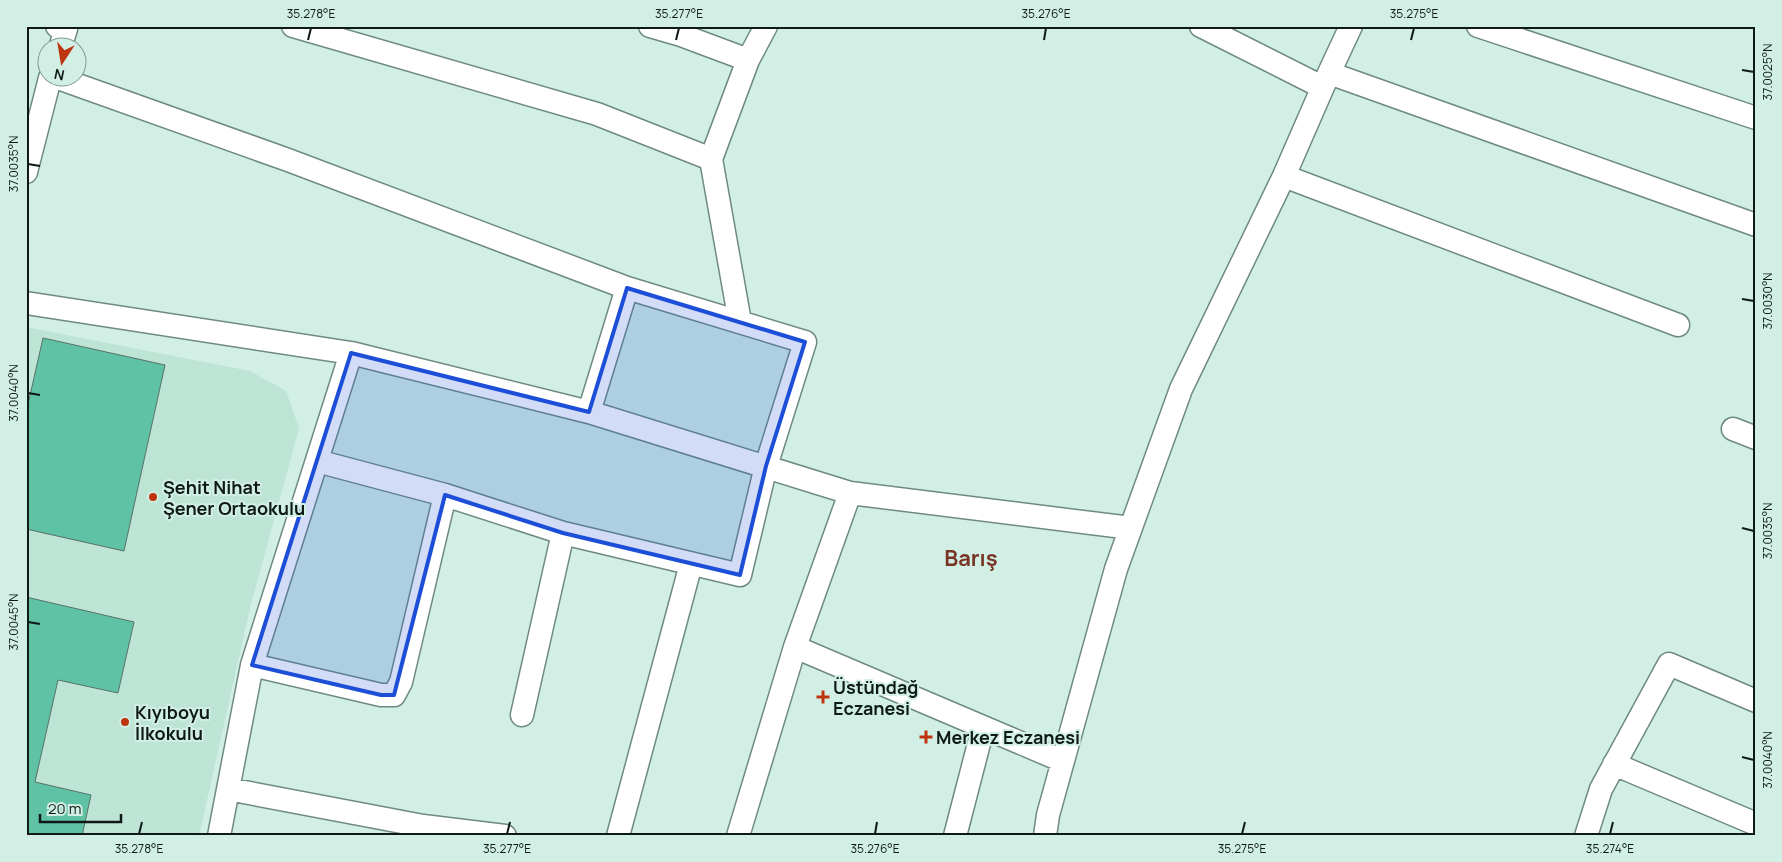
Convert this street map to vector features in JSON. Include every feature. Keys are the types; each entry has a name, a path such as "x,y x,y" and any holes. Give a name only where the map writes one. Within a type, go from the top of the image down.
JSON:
{"street":[{"path":"57,26 66,29 63,38"},
{"path":"292,26 597,114 711,159"},
{"path":"650,26 681,35 748,60"},
{"path":"740,322 711,159 748,60 766,26"},
{"path":"1201,26 1326,80 1756,225"},
{"path":"1045,836 1048,816 1116,569 1181,389 1284,176 1351,26"},
{"path":"1478,26 1756,118"},
{"path":"26,172 34,108 45,88"},
{"path":"86,88 288,160 627,288 805,342 766,466 740,575 563,533 445,495 317,461"},
{"path":"1284,176 1678,325"},
{"path":"589,412 627,288"},
{"path":"26,303 351,353 589,412 850,493 1131,528"},
{"path":"219,836 252,664 351,353"},
{"path":"1733,429 1756,438"},
{"path":"738,836 795,647 850,493"},
{"path":"252,664 381,695 394,695 401,682 445,495"},
{"path":"522,715 563,533"},
{"path":"618,836 691,564"},
{"path":"795,647 1063,761"},
{"path":"1586,836 1601,789 1669,664 1756,702"},
{"path":"955,836 983,728"},
{"path":"1614,764 1756,824"},
{"path":"228,789 423,826 504,836"}],"highlighted area":[{"path":"627,288 805,342 766,466 740,575 563,533 445,495 394,695 381,695 252,665 351,353 589,412"}],"shaded area":[{"path":"26,327 250,371 286,391 299,428 250,608 199,836 26,836"}],"building":[{"path":"43,338 165,365 124,551 26,529 26,413"},
{"path":"26,597 134,622 118,693 58,680 35,782 91,795 82,836 26,836"}],"place":[{"name":"Şehit Nihat Şener Ortaokulu","path":"153,497"},
{"name":"Üstündağ Eczanesi","path":"823,697"},
{"name":"Kıyıboyu İlkokulu","path":"125,722"},
{"name":"Merkez Eczanesi","path":"926,737"}],"district":[{"name":"Barış","path":"971,558"}]}
